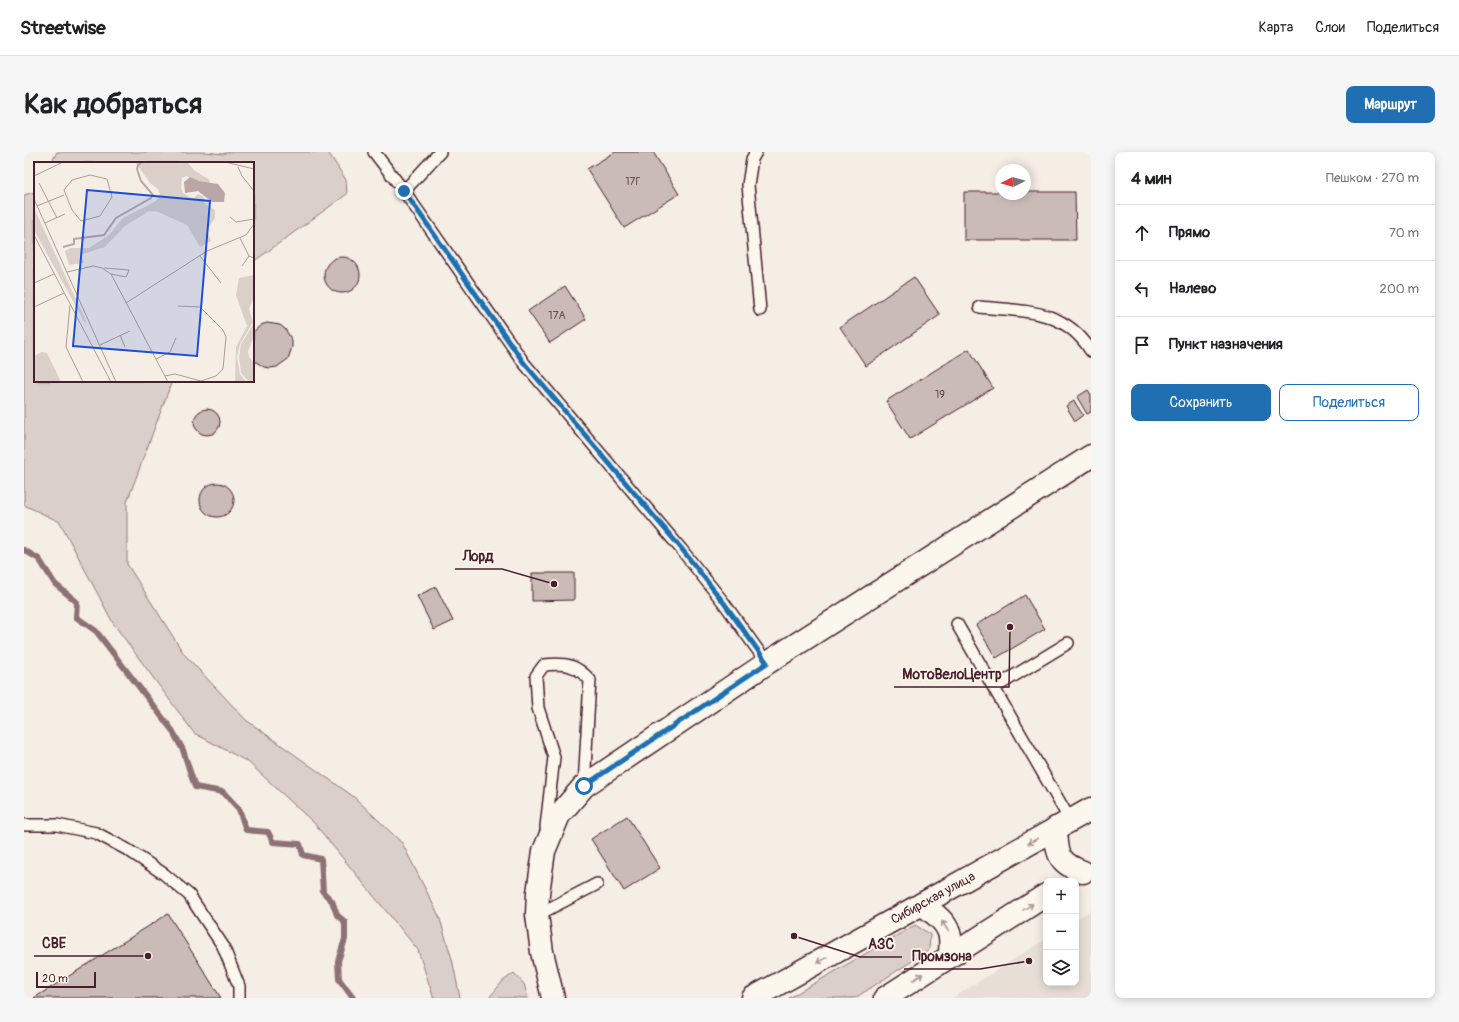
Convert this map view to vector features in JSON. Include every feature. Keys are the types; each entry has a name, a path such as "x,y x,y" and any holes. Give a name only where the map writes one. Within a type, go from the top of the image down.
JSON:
{"street":[{"path":"553,998 542,952 537,915 538,893 544,851 560,815 584,786 767,663 1091,456"},
{"name":"Сибирская улица","path":"753,998 1091,809"},
{"path":"1063,824 1056,844 1061,858 1070,867 1081,873"},
{"path":"885,998 1043,897"},
{"path":"922,904 936,915 946,926 950,936 950,956"}],"lane":[{"path":"374,152 404,191 524,363 681,548 724,603 767,663"},
{"path":"404,191 440,152"},
{"path":"756,152 752,160 748,185 760,310"},
{"path":"980,307 1045,315 1063,322 1078,333 1091,351"},
{"path":"958,624 994,688 1063,824"},
{"path":"994,688 1068,643"},
{"path":"544,851 554,757 538,708 536,676 544,665 561,664 574,668 580,670 590,680 584,786"},
{"path":"24,825 56,825 96,834 128,850 164,874 189,895 223,946 239,986 239,998"},
{"path":"537,915 597,884"}],"shaded area":[{"path":"57,152 206,152 223,154 228,152 328,152 346,180 347,194 254,261 254,162 52,162"},
{"path":"34,192 34,382 172,382 127,502 127,564 184,654 246,720 354,797 402,843 439,916 452,959 460,998 433,998 418,950 314,823 248,762 194,733 113,623 60,522 24,505 24,195"},
{"path":"1091,910 1091,998 953,998 1043,941 1043,986 1079,986 1079,918"},
{"path":"915,925 930,934 929,950 855,998 789,998"},
{"path":"514,973 524,984 528,998 489,998 503,981"}],"building":[{"path":"615,152 653,152 679,194 624,228 587,169"},
{"path":"964,192 995,192 995,200 1031,200 1031,192 1075,192 1076,240 964,240"},
{"path":"346,257 355,262 359,268 359,282 355,288 346,293 338,293 329,288 325,282 324,271 329,262 335,258"},
{"path":"914,277 940,315 866,366 840,327"},
{"path":"565,286 586,319 550,343 528,311"},
{"path":"267,323 280,325 285,329 292,340 292,347 288,359 277,367 264,367 254,361 254,331 261,325"},
{"path":"969,349 993,388 910,439 886,401"},
{"path":"1088,390 1091,395 1091,412 1087,414 1077,397"},
{"path":"1074,401 1083,415 1075,421 1066,406"},
{"path":"207,409 216,413 220,422 216,431 207,435 198,431 194,422 198,413"},
{"path":"217,483 229,488 234,500 229,512 217,517 205,512 200,500 205,488"},
{"path":"532,573 574,573 574,600 532,601"},
{"path":"436,587 453,621 434,630 417,596"},
{"path":"1025,595 1045,629 996,658 976,625"},
{"path":"627,816 660,868 624,891 591,839"},
{"path":"168,914 221,998 34,998"}],"waterway":[{"path":"24,550 39,559 55,584 77,602 76,617 96,631 172,730 183,750 195,787 223,792 239,809 246,830 268,832 273,842 300,844 303,855 321,859 323,892 332,901 337,915 345,922 345,939 338,961 339,979 353,998"}],"place":[{"name":"Лорд","path":"554,584"},
{"name":"МотоВелоЦентр","path":"1010,627"},
{"name":"АЗС","path":"794,936"},
{"name":"СВЕ","path":"148,956"},
{"name":"Промзона","path":"1029,961"}],"route":[{"path":"404,191 524,363 681,548 724,603 767,663 584,786"}]}
